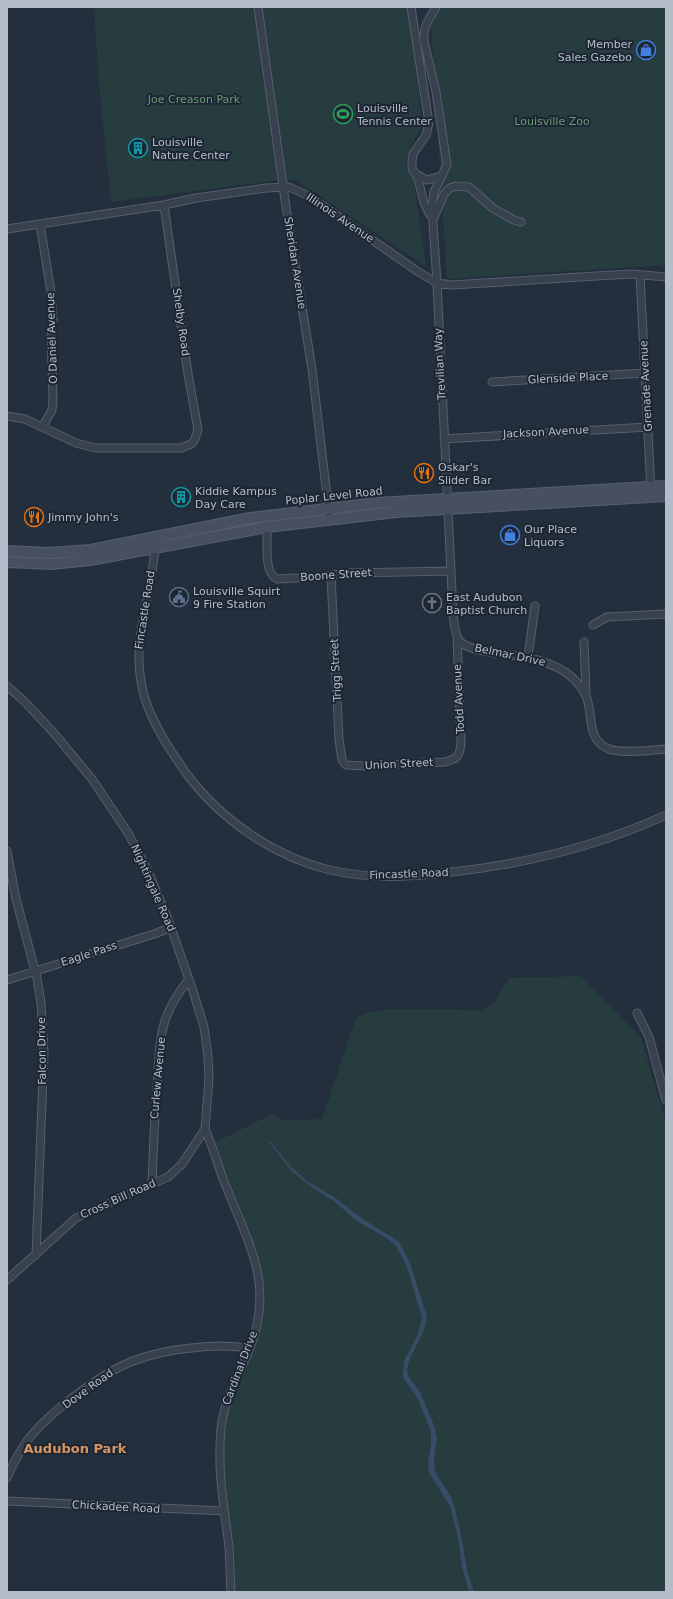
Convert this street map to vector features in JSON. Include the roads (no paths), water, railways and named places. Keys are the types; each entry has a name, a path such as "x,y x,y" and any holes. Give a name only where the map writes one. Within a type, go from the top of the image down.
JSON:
{"main road":[{"name":"Poplar Level Road","path":"7,562 33,564 69,563 107,558 268,527 330,519 448,504 651,486 666,486"},
{"name":"Poplar Level Road","path":"7,551 48,553 72,552 152,538 250,518 329,508 666,496"}],"street":[{"name":"Sheridan Avenue","path":"258,7 283,186 312,369 330,519"},
{"name":"Trevilian Way","path":"411,7 429,123 426,136 413,154 412,168 416,174 424,203 433,220"},
{"name":"Trevilian Way","path":"436,7 428,18 424,33 424,41 436,92 447,165 434,192 432,200 448,504"},
{"path":"416,174 428,180 441,176"},
{"name":"Illinois Avenue","path":"7,228 164,205 196,198 283,186 296,189 309,196 416,271 437,282 452,284 596,276 666,276"},
{"path":"433,220 444,194 450,188 456,186 469,188 494,208 514,220 521,222"},
{"name":"Shelby Road","path":"43,426 76,443 95,448 181,448 190,444 195,439 198,430 188,374 164,205"},
{"name":"O Daniel Avenue","path":"40,224 53,312 51,328 54,400 52,410 43,426"},
{"name":"Grenade Avenue","path":"640,275 651,497"},
{"name":"Glenside Place","path":"492,382 645,373"},
{"path":"7,416 25,419 43,426"},
{"name":"Jackson Avenue","path":"444,439 648,427"},
{"path":"448,504 453,613 457,635"},
{"name":"Boone Street","path":"268,527 268,567 269,572 274,578 280,579 331,576 350,573 451,571"},
{"name":"Fincastle Road","path":"152,538 155,548 138,648 140,677 146,701 166,742 198,788 227,816 257,838 277,850 302,861 329,870 354,875 395,877 423,875 475,870 542,857 599,841 666,815"},
{"name":"Trigg Street","path":"331,576 339,739 341,755 344,763"},
{"path":"528,657 535,606"},
{"path":"593,624 607,617 666,614"},
{"name":"Belmar Drive","path":"457,635 461,642 470,647 528,657 552,664 576,681 586,694"},
{"name":"Todd Avenue","path":"455,759 460,754 461,743 457,635"},
{"path":"584,642 586,694 592,730 596,740 608,749 616,751 666,749"},
{"name":"Nightingale Road","path":"7,686 24,701 53,732 104,795 128,833 147,869 171,927 204,1027 209,1078 205,1129"},
{"name":"Union Street","path":"344,763 350,766 365,766 445,762 455,759"},
{"name":"Falcon Drive","path":"7,851 16,899 35,971 41,1003 44,1052 36,1255"},
{"name":"Eagle Pass","path":"7,980 171,927"},
{"name":"Curlew Avenue","path":"152,1184 160,1042 163,1026 167,1016 179,991 189,979"},
{"path":"637,1013 648,1037 666,1100"},
{"name":"Cross Bill Road","path":"7,1280 36,1255 65,1226 76,1218 168,1177 189,1154 205,1129"},
{"name":"Cardinal Drive","path":"205,1129 222,1178 252,1250 260,1286 259,1312 254,1335 223,1414 219,1464 229,1549 231,1592"},
{"name":"Dove Road","path":"7,1478 21,1450 38,1429 83,1390 115,1369 138,1359 168,1351 213,1346 238,1346 249,1349"},
{"name":"Chickadee Road","path":"7,1501 224,1511"}],"water":[{"path":"270,1141 291,1167 308,1182 337,1199 361,1218 400,1243 410,1263 427,1317 424,1330 409,1361 407,1371 409,1377 420,1392 435,1428 437,1439 434,1458 435,1472 451,1497 455,1508 467,1570 474,1592 469,1592 462,1567 458,1537 450,1506 429,1472 428,1462 431,1445 431,1431 418,1399 404,1379 404,1361 418,1334 422,1318 407,1267 396,1246 388,1239 357,1221 335,1202 306,1183 291,1170 269,1142"}],"place":[{"name":"Member Sales Gazebo","path":"646,50"},
{"name":"Louisville Tennis Center","path":"343,114"},
{"name":"Louisville Nature Center","path":"138,148"},
{"name":"Oskar's Slider Bar","path":"424,473"},
{"name":"Kiddie Kampus Day Care","path":"181,497"},
{"name":"Jimmy John's","path":"34,517"},
{"name":"Our Place Liquors","path":"510,535"},
{"name":"Louisville Squirt 9 Fire Station","path":"179,597"},
{"name":"East Audubon Baptist Church","path":"432,603"}],"district":[{"name":"Audubon Park","path":"75,1448"}],"park label":[{"name":"Joe Creason Park","path":"194,99"},
{"name":"Louisville Zoo","path":"552,121"}]}
